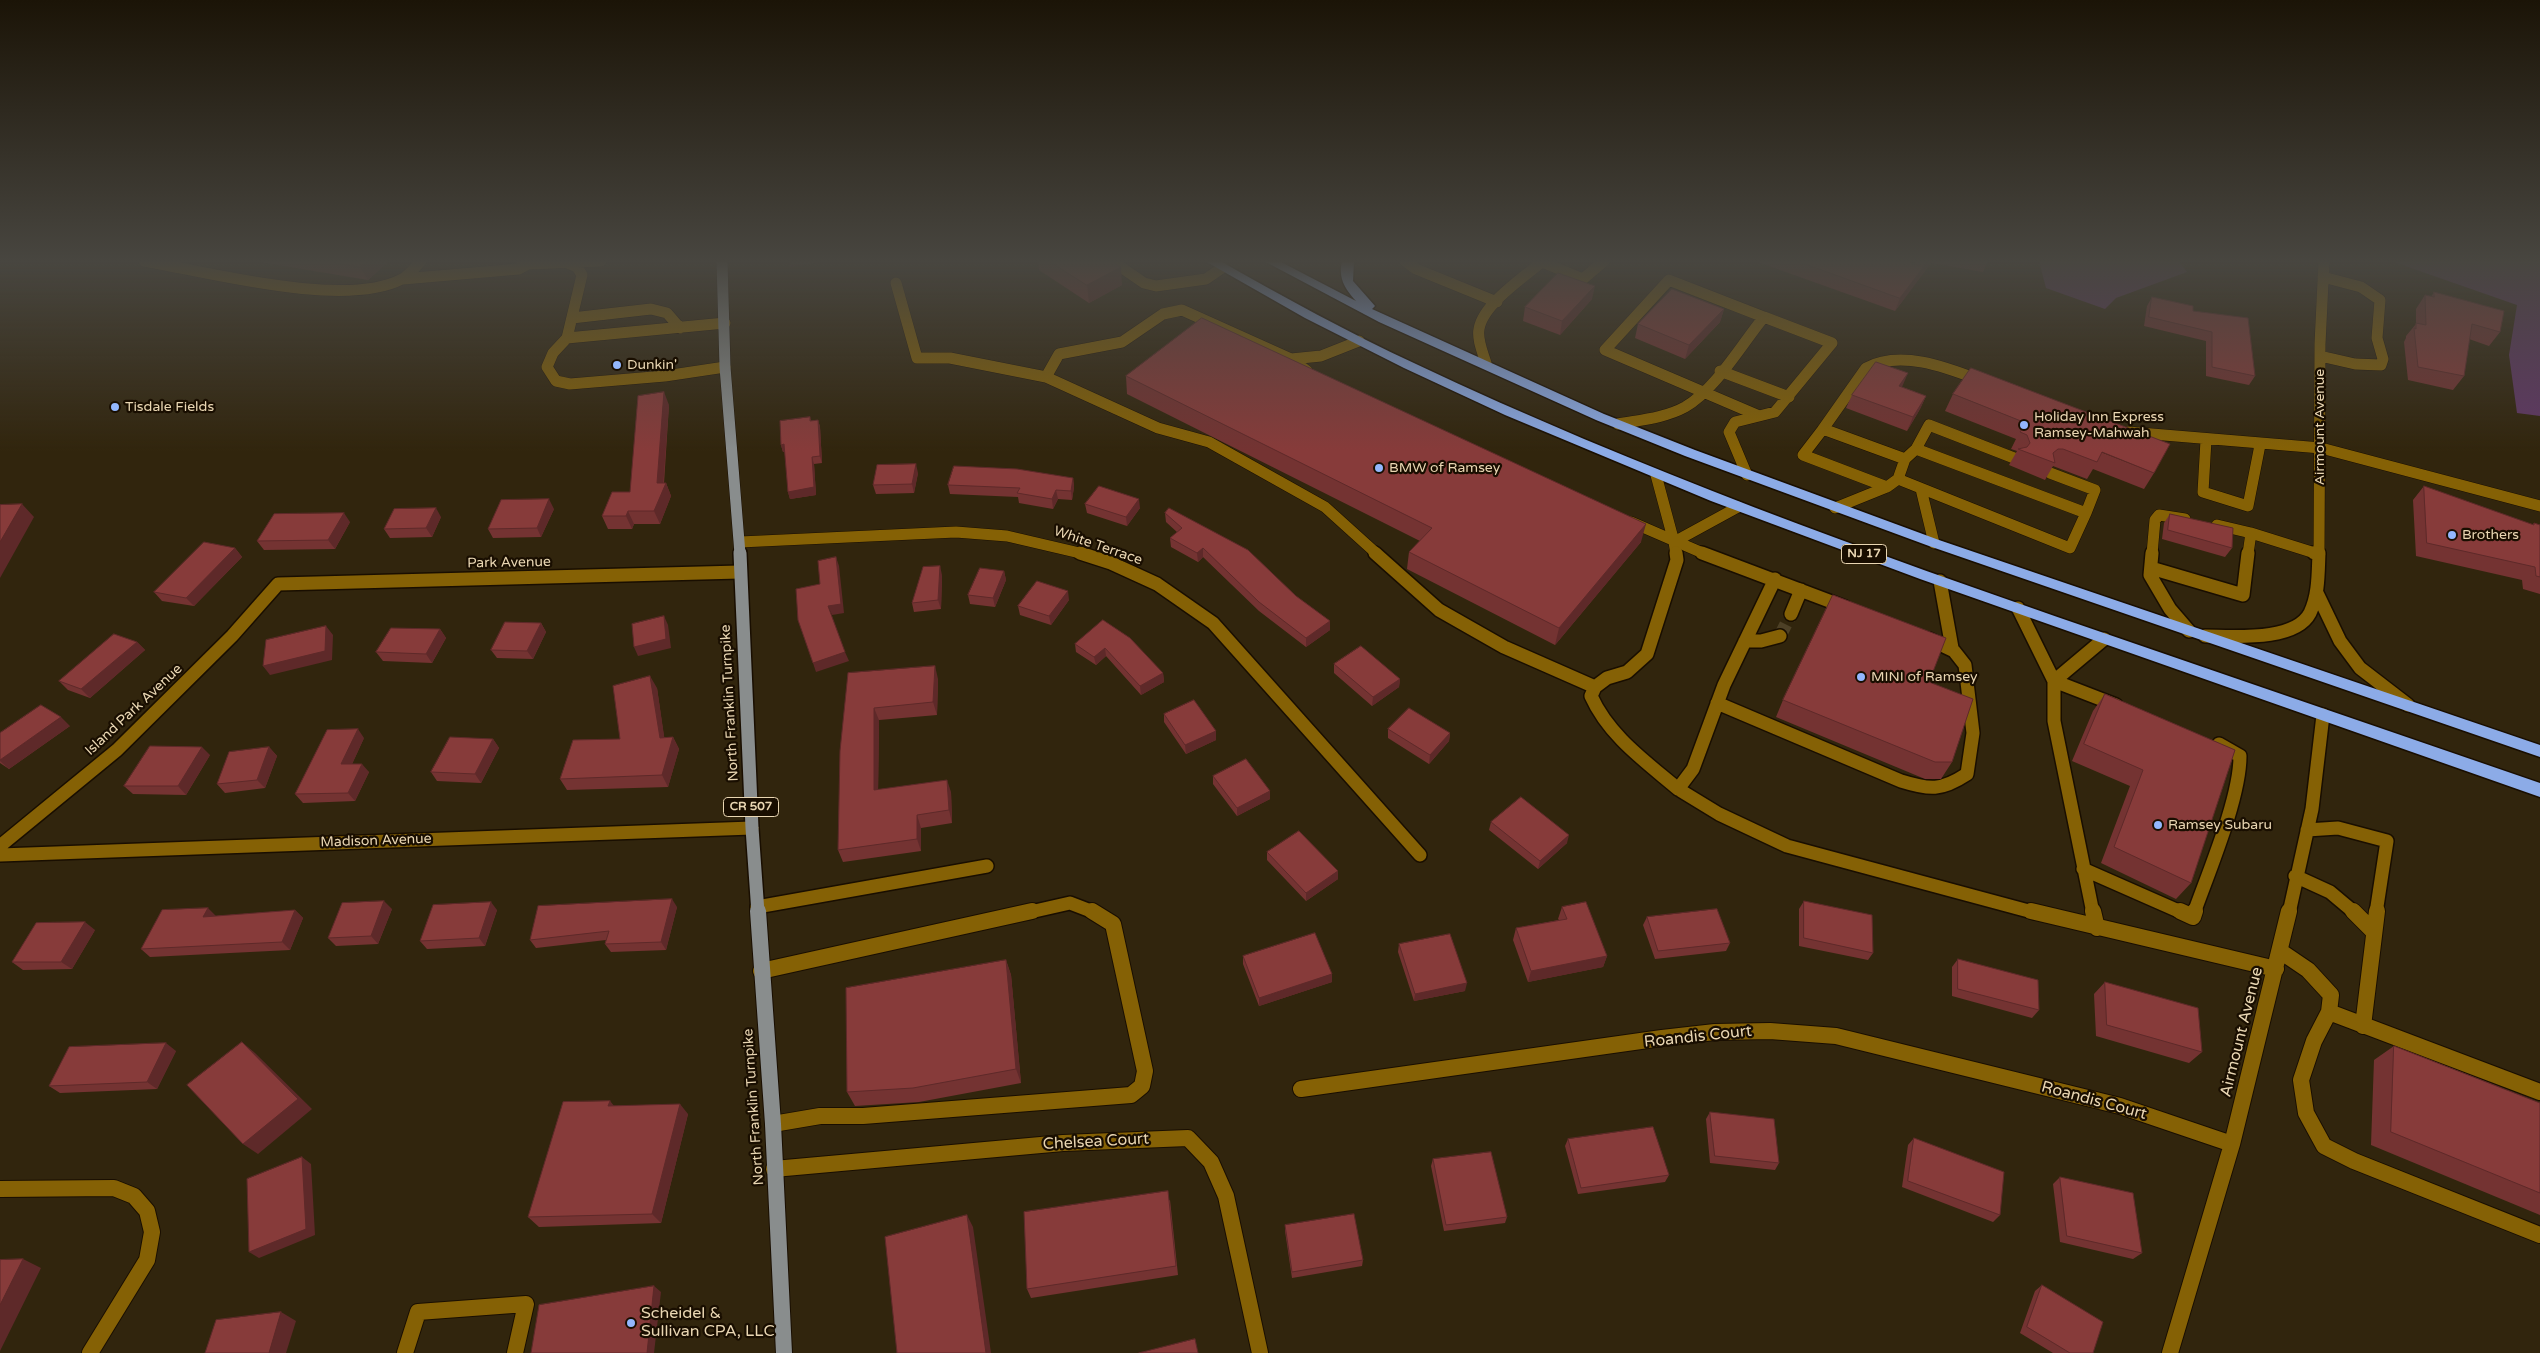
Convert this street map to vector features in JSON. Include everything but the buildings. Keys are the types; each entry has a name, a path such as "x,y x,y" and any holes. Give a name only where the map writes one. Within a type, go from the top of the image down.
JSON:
{"highway":[{"name":"NJ 17","path":"1328,324 1471,395 1656,475 1738,507 1940,581 2540,790"},
{"name":"NJ 17","path":"1397,324 1618,424 1835,508 2540,751"}],"main road":[{"name":"North Franklin Turnpike","path":"725,324 725,367 740,542 752,828 773,1124 784,1353"}],"street":[{"path":"570,324 567,338 553,352 548,367 556,381 570,384 665,376 725,367"},
{"path":"677,324 680,328"},
{"path":"567,338 715,324"},
{"path":"908,324 917,358 950,358 1046,377 1158,428 1209,442 1325,507 1439,610 1504,646 1595,687"},
{"path":"1046,377 1059,354 1122,342 1148,324"},
{"path":"1213,324 1291,359 1317,377"},
{"path":"1480,324 1479,329 1486,364"},
{"path":"1629,324 1605,350 1757,415"},
{"path":"1618,424 1656,417 1686,407 1703,393 1758,324"},
{"path":"1747,475 1729,432 1735,422 1775,412 1832,343 1783,324"},
{"name":"Airmount Avenue","path":"2196,634 2258,636 2287,631 2299,625 2309,615 2317,593 2319,554 2321,448 2320,324"},
{"path":"2320,356 2370,366 2381,365 2382,359 2379,354 2377,337 2378,324"},
{"path":"1291,359 1321,356 1359,341"},
{"path":"1887,487 1803,455 1824,429 1867,367 1892,358 1955,371 1991,385"},
{"path":"1720,371 1789,397"},
{"path":"1835,508 1887,487 1898,479 1905,459 1916,449 1930,425 2014,458"},
{"path":"1824,429 1905,459"},
{"path":"2115,430 2260,445 2321,448 2540,506"},
{"path":"2206,440 2203,492 2248,506 2260,445"},
{"path":"1916,449 2086,513"},
{"path":"1898,479 2070,548 2095,490 2050,473"},
{"path":"1656,475 1677,560 1647,654 1626,672 1607,678 1595,687 1590,696 1597,712 1635,752 1678,789 1719,814 1788,846 2097,928 2276,969"},
{"path":"1921,489 1934,543"},
{"path":"1674,542 1738,507"},
{"path":"1616,515 1674,542 1854,610"},
{"path":"2196,634 2157,590 2150,575 2155,520 2159,515 2251,533 2319,554"},
{"name":"White Terrace","path":"740,542 956,532 1007,536 1043,543 1120,567 1157,584 1186,602 1220,630 1420,855"},
{"path":"2151,568 2243,595 2251,533"},
{"name":"Park Avenue","path":"278,584 740,572"},
{"path":"1678,789 1693,769 1717,703 1775,579"},
{"path":"1940,581 1952,648"},
{"name":"Island Park Avenue","path":"0,846 116,750 232,636 278,584"},
{"path":"1791,614 1802,590"},
{"name":"Airmount Avenue","path":"2317,593 2340,642 2360,668 2411,707"},
{"path":"2018,608 2054,682 2054,721 2083,870 2097,928"},
{"path":"1717,703 1901,781 1919,787 1938,789 1949,787 1967,774 1973,733 1965,665 1961,656 1952,648 1915,634"},
{"path":"1745,641 1761,642 1780,636"},
{"path":"2054,682 2104,638"},
{"path":"2054,682 2126,709"},
{"name":"Airmount Avenue","path":"2170,1353 2232,1144 2276,969 2295,876 2312,809 2323,715"},
{"path":"2083,870 2193,917 2231,804 2240,763 2240,756 2233,750 2206,740"},
{"path":"2307,830 2328,826 2350,829 2387,841 2383,857 2363,1026"},
{"name":"Madison Avenue","path":"0,855 752,828"},
{"path":"757,907 987,866"},
{"path":"2295,876 2320,884 2342,900 2374,932"},
{"path":"761,971 1070,902 1099,914 1113,924 1145,1070 1142,1086 1131,1095 863,1116 820,1116 773,1124"},
{"path":"2280,951 2299,961 2318,976 2331,995 2330,1012 2314,1040 2302,1080 2306,1113 2324,1146 2354,1162 2540,1235"},
{"path":"2330,1012 2540,1092"},
{"name":"Roandis Court","path":"1301,1089 1670,1037 1715,1032 1770,1030 1836,1036 2016,1080 2120,1106 2232,1144"},
{"name":"Chelsea Court","path":"774,1169 1063,1143 1188,1138 1211,1162 1226,1196 1260,1353"},
{"path":"0,1189 114,1188 134,1196 147,1211 152,1232 147,1260 90,1353"},
{"path":"405,1353 418,1312 526,1304 515,1353"}],"shaded area":[{"path":"2514,324 2540,324 2540,416 2517,413 2509,355"}],"tunnel":[{"path":"1780,636 1791,614"}],"place":[{"name":"Dunkin'","path":"617,365"},
{"name":"Tisdale Fields","path":"115,407"},
{"name":"Holiday Inn Express Ramsey-Mahwah","path":"2024,425"},
{"name":"BMW of Ramsey","path":"1379,468"},
{"name":"Brothers","path":"2452,535"},
{"name":"MINI of Ramsey","path":"1861,677"},
{"name":"Ramsey Subaru","path":"2158,825"},
{"name":"Scheidel & Sullivan CPA, LLC","path":"631,1323"}]}
